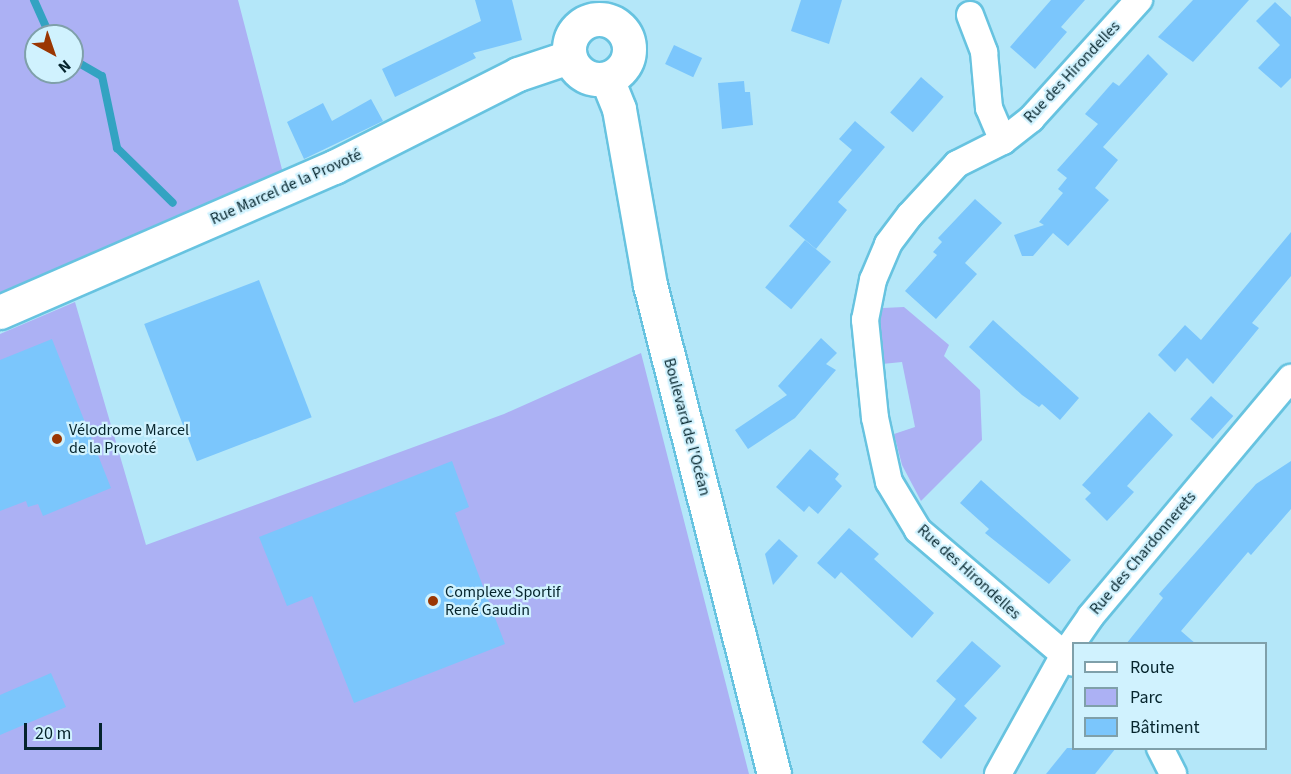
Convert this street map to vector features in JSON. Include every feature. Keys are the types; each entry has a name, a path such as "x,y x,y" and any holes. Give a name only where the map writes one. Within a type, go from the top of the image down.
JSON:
{"main road":[{"path":"612,10 624,31 630,50 623,68 607,79 588,78 579,73 569,57 572,36 578,27 587,21 612,10"},
{"name":"Rue Marcel de la Provoté","path":"0,312 334,167 518,74 569,57"},
{"name":"Boulevard de l'Océan","path":"607,79 619,109 650,285 774,774"}],"street":[{"name":"Rue des Hirondelles","path":"1069,659 918,530 889,482 873,398 865,320 873,280 888,244 957,164 1003,141 1031,118 1139,0"},
{"path":"970,15 984,52 989,108 1003,141"},
{"name":"Rue des Chardonnerets","path":"1078,642 1091,616 1291,378"},
{"name":"Rue des Chardonnerets","path":"998,774 1069,659"},
{"path":"1161,750 1173,774"}],"green space":[{"path":"0,0 238,0 284,177 0,306"},
{"name":"Complexe Sportif René Gaudin","path":"75,302 146,545 504,414 641,353 749,774 0,774 0,334"},
{"path":"904,307 949,345 944,356 980,390 982,440 921,501 902,465 894,434 915,427 902,362 882,364 876,333 883,308"}],"building":[{"path":"475,0 512,0 522,40 473,53 476,58 395,97 382,69 481,21"},
{"path":"801,0 842,0 829,44 791,31"},
{"path":"1051,0 1085,0 1061,27 1067,32 1035,69 1010,47"},
{"path":"1193,0 1249,0 1193,62 1158,37"},
{"path":"1275,2 1291,17 1291,78 1281,88 1258,68 1280,45 1256,21"},
{"path":"674,45 702,58 693,77 665,64"},
{"path":"1148,54 1168,74 1103,147 1118,160 1095,188 1109,200 1068,246 1053,233 1033,256 1022,256 1014,235 1044,225 1039,222 1063,193 1058,189 1067,178 1057,170 1098,124 1085,114 1113,82 1119,86"},
{"path":"921,77 944,97 913,132 890,112"},
{"path":"744,81 745,92 750,92 753,125 722,129 718,83"},
{"path":"371,99 383,121 304,159 287,122 323,103 332,121"},
{"path":"855,121 885,147 838,202 847,210 816,249 789,226 852,150 839,139"},
{"path":"975,199 1002,223 965,263 977,274 936,319 905,291 937,255 933,252 942,242 938,238"},
{"path":"1291,232 1291,276 1252,323 1259,328 1213,384 1187,358 1175,372 1158,355 1185,325 1201,340"},
{"path":"805,240 831,262 791,309 765,287"},
{"path":"259,280 312,417 197,461 144,324"},
{"path":"993,320 1079,398 1060,420 1042,404 1039,407 1022,395 969,347"},
{"path":"821,338 837,353 826,364 836,370 795,418 748,449 735,430 787,395 778,386"},
{"path":"52,339 111,488 43,516 38,504 28,507 26,501 0,511 0,360"},
{"path":"1211,396 1233,416 1213,439 1190,419"},
{"path":"1149,412 1173,435 1127,486 1134,492 1107,521 1085,499 1091,493 1082,485"},
{"path":"810,449 839,474 835,479 842,486 818,514 809,506 804,512 776,487"},
{"path":"452,461 469,507 455,513 505,644 354,703 312,596 287,606 259,537"},
{"path":"1291,461 1291,509 1251,555 1248,552 1181,631 1194,642 1128,642 1163,598 1159,594 1256,484"},
{"path":"981,480 1071,560 1049,584 985,533 989,529 960,503"},
{"path":"849,528 879,554 874,559 934,613 912,638 841,572 835,579 817,563"},
{"path":"779,539 798,556 773,585 765,554"},
{"path":"972,641 1001,666 964,706 977,718 941,759 922,742 956,699 936,681"},
{"path":"51,673 66,707 0,735 0,695"},
{"path":"1067,748 1114,750 1095,774 1046,774"}],"waterway":[{"path":"34,0 45,24"},
{"path":"84,66 102,76 117,148 173,203"}],"place":[{"name":"Vélodrome Marcel de la Provoté","path":"57,439"},
{"name":"Complexe Sportif René Gaudin","path":"433,601"}]}
